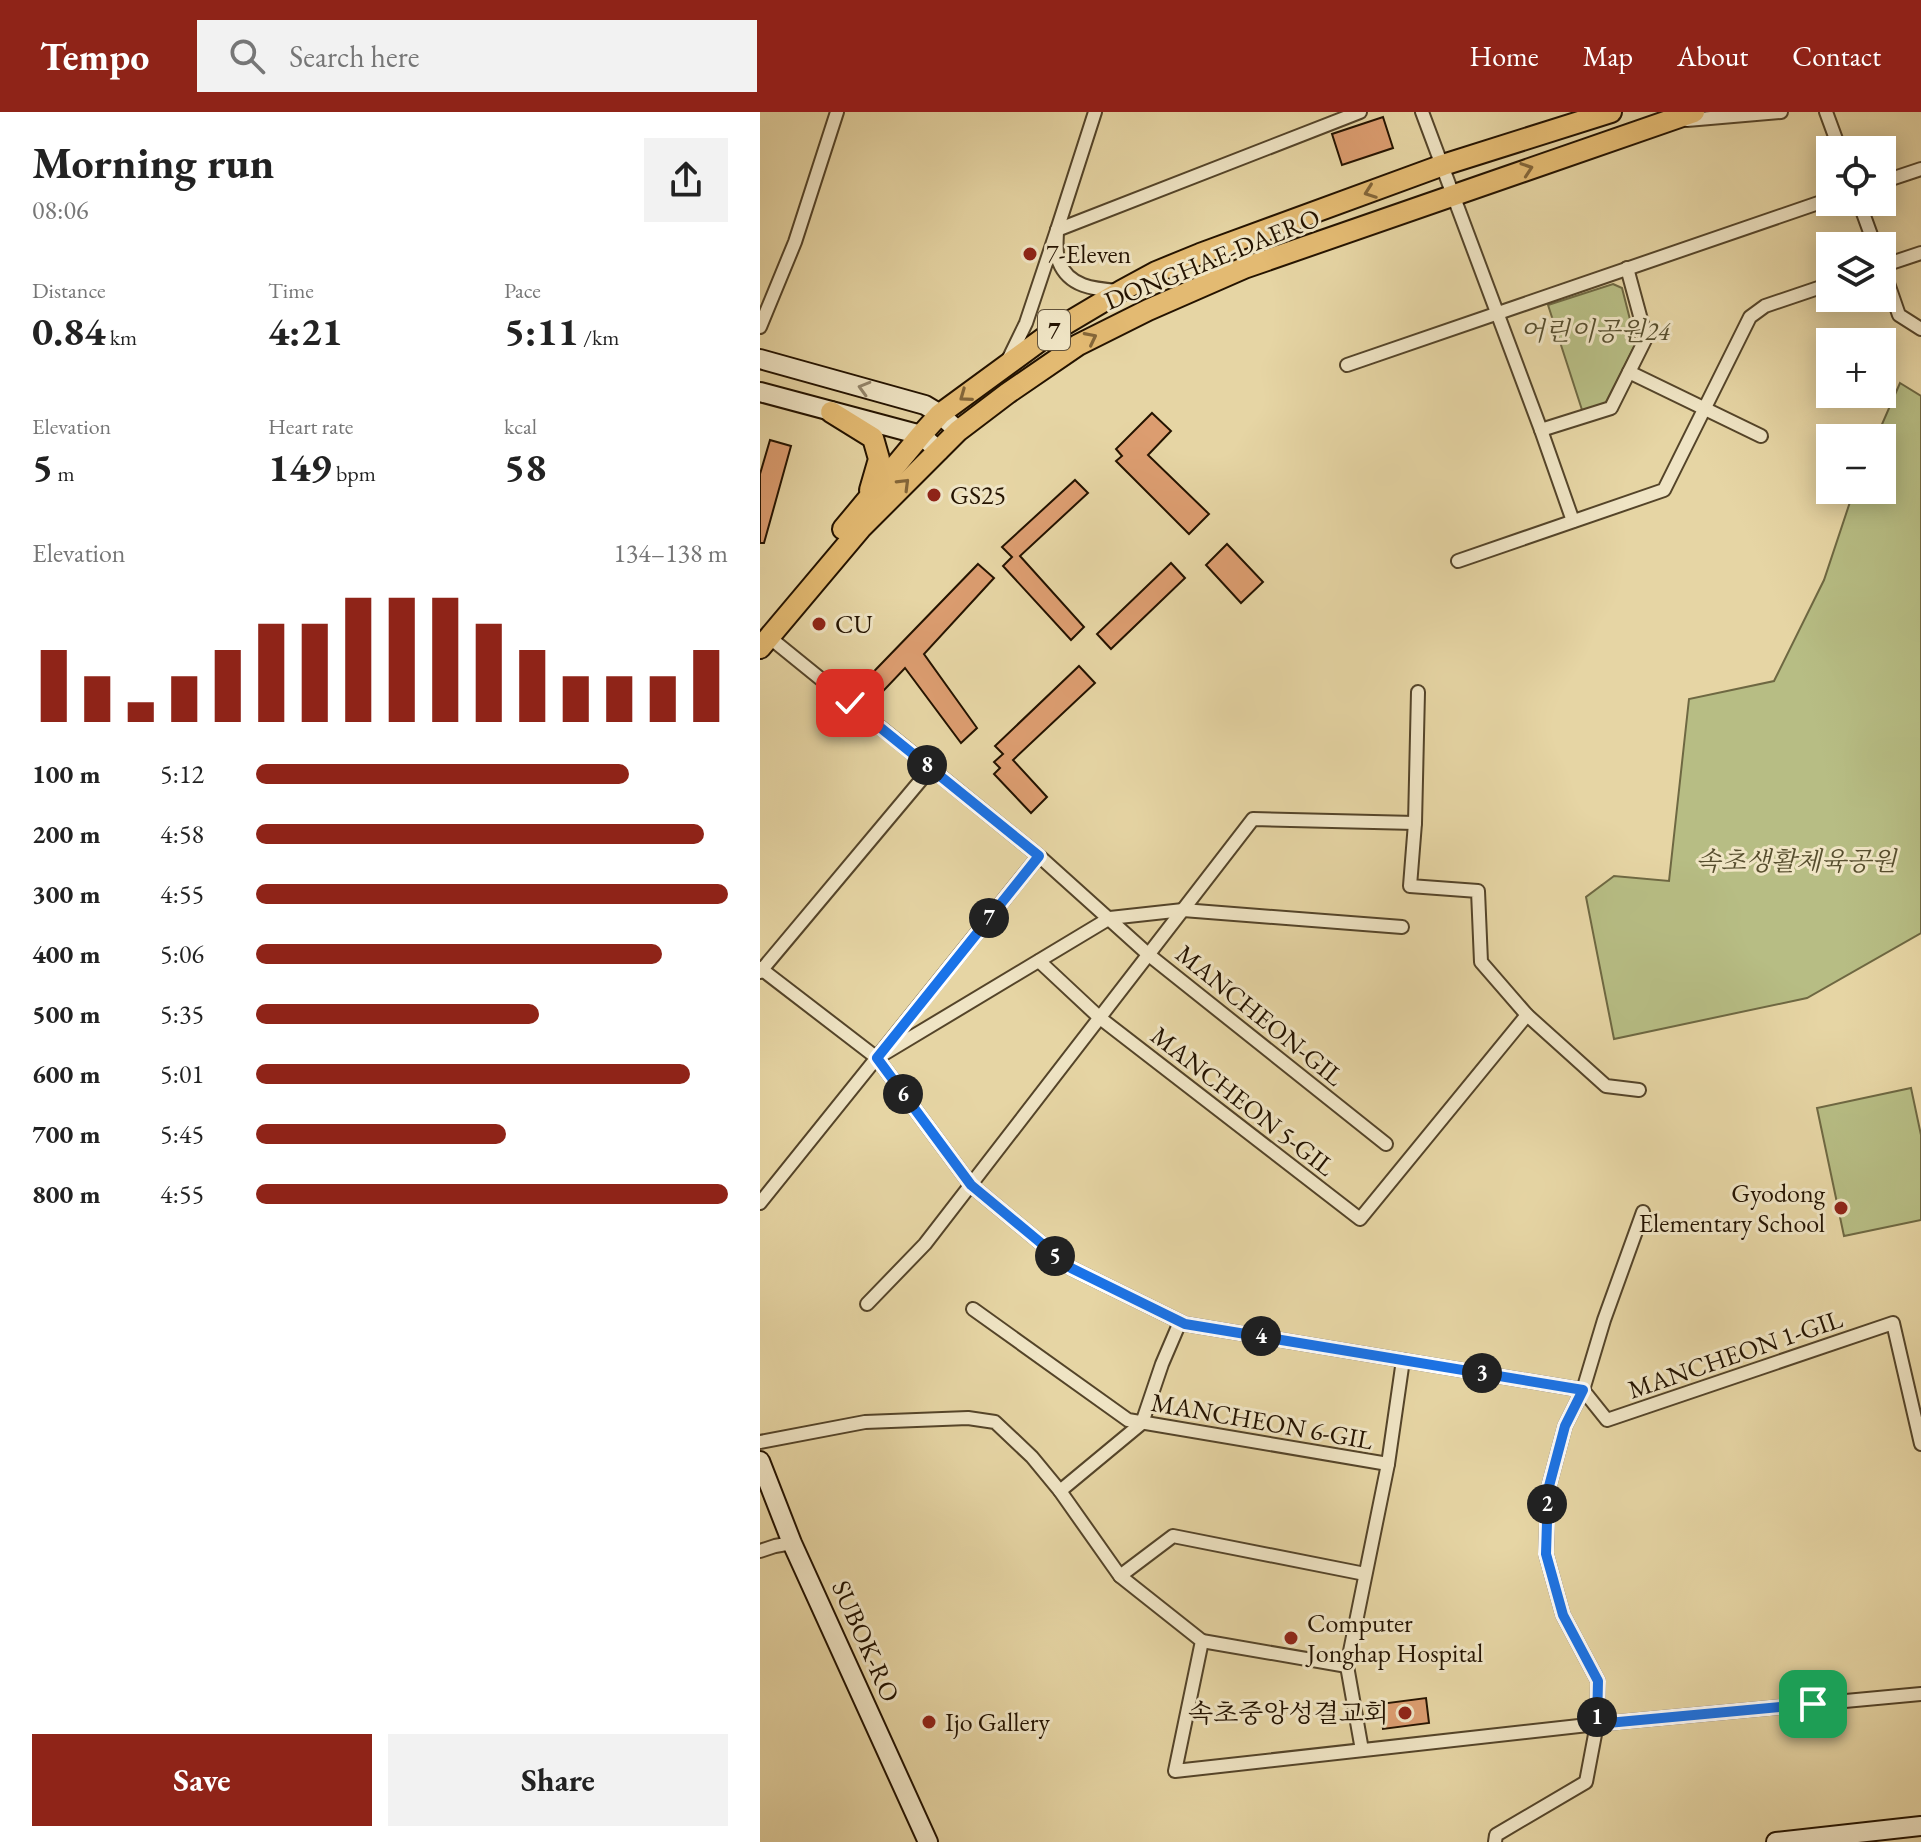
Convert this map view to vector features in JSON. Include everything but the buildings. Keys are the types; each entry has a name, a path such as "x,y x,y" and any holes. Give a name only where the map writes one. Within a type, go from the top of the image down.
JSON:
{"main road":[{"name":"DONGHAE-DAERO","path":"763,639 868,498 940,414 1052,332 1156,272 1200,254 1443,165 1611,112"},
{"name":"DONGHAE-DAERO","path":"763,639 861,528 958,431 1078,345 1244,268 1694,112"},
{"path":"831,412 873,438 879,459 868,498"}],"street":[{"path":"760,327 795,242 837,112"},
{"path":"1006,364 1026,323 1095,112"},
{"path":"1057,230 1360,112"},
{"path":"1422,112 1573,521"},
{"path":"1664,122 1781,112"},
{"path":"1826,112 1835,136"},
{"path":"1896,177 1921,169"},
{"path":"1347,365 1816,204"},
{"path":"1057,230 1057,260 1066,273 1078,284 1092,289 1121,291"},
{"path":"1896,261 1921,253"},
{"path":"1541,430 1611,408 1646,338 1627,268"},
{"path":"1458,561 1664,490 1750,317 1765,306 1816,289"},
{"path":"1896,306 1899,315 1921,329"},
{"path":"760,359 925,405 958,431"},
{"path":"1629,372 1761,436"},
{"path":"760,392 921,435 939,451"},
{"name":"MANCHEON-GIL","path":"763,639 931,768 1039,856 1149,955 1386,1144"},
{"path":"1418,692 1415,823 1410,886 1478,891 1481,962 1527,1015 1606,1086 1639,1090"},
{"path":"931,768 761,970 877,1058 971,1185 1071,1268 1185,1324 1583,1390"},
{"path":"867,1304 925,1244 1253,819 1415,823"},
{"path":"760,1203 1039,856"},
{"path":"877,1058 1110,918 1183,910 1402,927"},
{"name":"MANCHEON 5-GIL","path":"1039,961 1100,1018 1360,1219 1527,1015"},
{"path":"1495,1842 1496,1835 1586,1782 1597,1724 1598,1681 1563,1615 1546,1554 1548,1490 1565,1426 1583,1390 1604,1320 1643,1212"},
{"name":"MANCHEON 6-GIL","path":"973,1309 1128,1420 1388,1464"},
{"path":"1060,1491 1142,1423 1180,1322"},
{"name":"MANCHEON 1-GIL","path":"1583,1390 1607,1420 1893,1323 1921,1444"},
{"path":"1362,1750 1347,1666 1388,1464 1403,1360"},
{"path":"760,1442 865,1422 968,1418 995,1422 1032,1457 1060,1491 1120,1576 1202,1641 1347,1666"},
{"name":"SUBOK-RO","path":"760,1461 792,1543 928,1842"},
{"path":"1120,1576 1173,1536 1365,1574"},
{"path":"760,1551 792,1543"},
{"path":"1202,1641 1175,1771 1597,1724 1921,1694"},
{"path":"1776,1842 1921,1826"}],"green space":[{"name":"어린이공원24","path":"1613,284 1622,288 1636,343 1605,404 1583,413 1548,305"},
{"name":"속초생활체육공원","path":"1900,383 1921,396 1921,933 1807,998 1614,1039 1586,897 1614,876 1669,881 1689,699 1774,681 1824,580 1849,504 1896,504 1896,424 1882,424 1889,408 1896,408 1896,392"},
{"path":"1911,1088 1921,1135 1921,1220 1844,1236 1817,1108"}],"place":[{"name":"7-Eleven","path":"1030,254"},
{"name":"GS25","path":"934,495"},
{"name":"CU","path":"819,624"},
{"name":"Gyodong Elementary School","path":"1841,1208"},
{"name":"Computer Jonghap Hospital","path":"1291,1638"},
{"name":"속초중앙성결교회","path":"1405,1713"},
{"name":"Ijo Gallery","path":"929,1722"}],"route":[{"path":"850,703 1039,856 877,1058 971,1185 1071,1268 1185,1324 1583,1390 1565,1426 1548,1490 1546,1554 1563,1615 1598,1681 1597,1724 1813,1704"}]}
